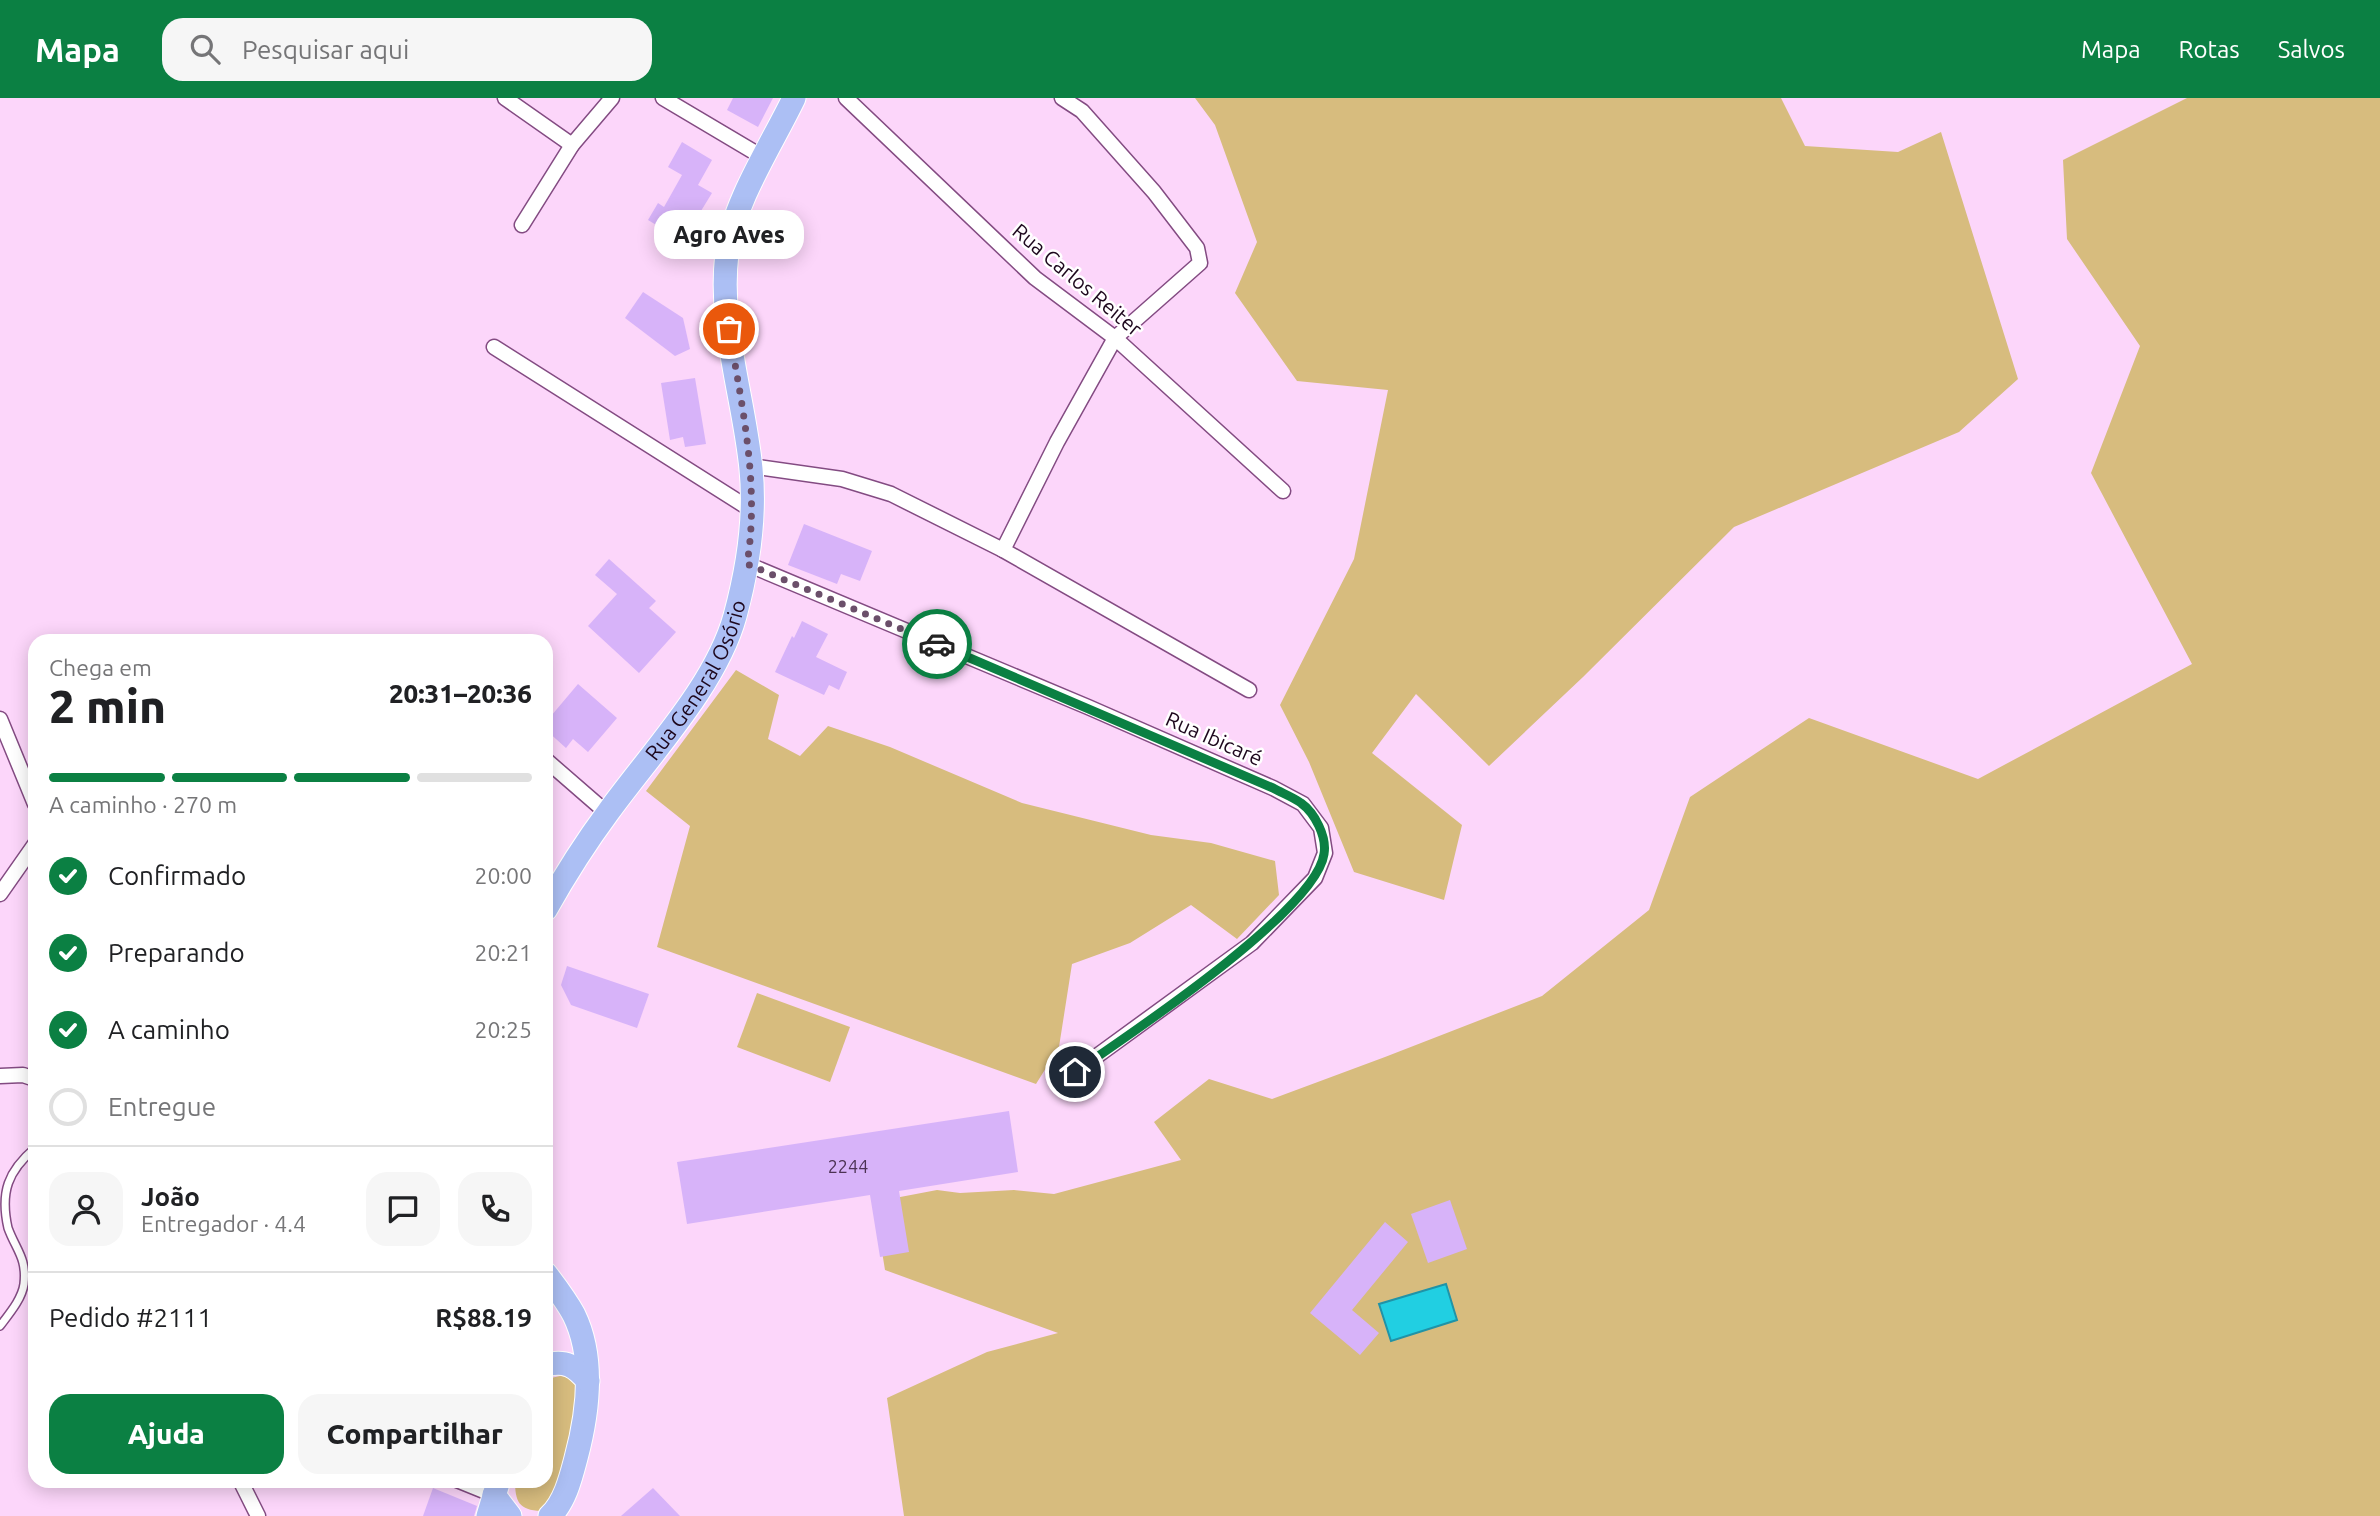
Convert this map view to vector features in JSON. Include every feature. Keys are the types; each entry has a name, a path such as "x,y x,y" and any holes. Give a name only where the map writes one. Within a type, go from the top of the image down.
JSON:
{"main road":[{"name":"Rua General Osório","path":"553,897 607,813 717,663 734,617 747,564 753,511 751,466 724,290 727,251 737,212 794,98"},
{"path":"550,1516 559,1508 573,1471 587,1406 588,1381 575,1317 553,1285"},
{"path":"553,1364 567,1363 577,1368 588,1381"},
{"path":"494,1497 510,1516"}],"street":[{"path":"505,98 572,145"},
{"path":"522,225 572,145 612,98"},
{"path":"663,98 764,158"},
{"name":"Rua Carlos Reiter","path":"846,98 1035,278 1115,338 1283,491"},
{"path":"1003,550 1057,442 1115,338 1200,263 1197,248 1154,192 1082,111 1062,98"},
{"path":"494,346 753,511"},
{"path":"751,466 842,479 891,494 1003,550 1249,690"},
{"name":"Rua Ibicaré","path":"747,564 1273,788 1303,804 1321,828 1325,853 1315,878 1252,943 1075,1072"},
{"path":"0,719 28,787"},
{"path":"553,766 607,813"},
{"path":"0,894 28,854"},
{"path":"0,1076 28,1077"},
{"path":"244,1488 258,1516"},
{"path":"474,1488 494,1497"}],"lane":[{"path":"0,1326 24,1286 22,1256 7,1227 2,1196 7,1178 28,1154"}],"shaded area":[{"path":"1195,98 1781,98 1805,146 1898,152 1941,132 2018,379 1959,432 1734,527 1489,766 1416,694 1372,753 1462,825 1444,900 1354,872 1309,762 1280,705 1354,559 1388,390 1297,381 1235,293 1257,242 1215,125"},
{"path":"2187,98 2380,98 2380,1516 904,1516 887,1398 987,1352 1058,1333 885,1270 874,1202 937,1190 960,1193 1014,1190 1054,1194 1181,1160 1154,1122 1209,1079 1272,1099 1542,996 1649,910 1690,797 1809,718 1978,779 2192,664 2091,473 2140,346 2067,239 2063,160"},
{"path":"736,670 779,695 768,739 800,756 828,726 890,747 1022,803 1151,835 1211,843 1275,861 1279,895 1237,939 1191,905 1130,943 1072,964 1059,1047 1036,1084 657,947 690,826 646,791"},
{"path":"757,993 850,1027 830,1082 737,1047"},
{"path":"560,1376 573,1380 580,1392 556,1491 541,1511 523,1507 517,1499 516,1488 553,1488 553,1378"}],"water":[{"path":"1446,1284 1457,1320 1391,1341 1379,1304"}],"building":[{"path":"733,98 773,98 758,127 727,110"},
{"path":"682,142 712,160 698,185 712,193 693,224 696,226 686,243 648,220 658,203 664,207 682,175 668,167"},
{"path":"643,292 683,318 690,349 675,356 625,318"},
{"path":"695,378 706,444 685,447 683,437 670,440 661,383"},
{"path":"804,524 872,551 860,581 841,574 837,584 788,565"},
{"path":"609,559 656,601 649,608 676,632 639,673 588,626 617,594 595,575"},
{"path":"802,621 828,634 816,657 847,672 839,690 829,685 824,695 775,672"},
{"path":"578,684 617,718 588,752 573,739 566,748 553,736 553,714"},
{"path":"567,966 649,994 637,1028 571,1005 561,985"},
{"path":"1009,1111 1018,1172 899,1191 909,1252 880,1257 870,1195 687,1224 677,1162"},
{"path":"1450,1200 1467,1249 1428,1263 1411,1214"},
{"path":"1385,1222 1408,1242 1352,1310 1379,1333 1360,1355 1310,1313"},
{"path":"433,1488 477,1506 474,1516 423,1516"},
{"path":"653,1488 680,1516 621,1516"}],"way so far":[{"path":"729,329 751,466 753,511 747,564 937,644"}],"place":[{"name":"Agro Aves","path":"729,329"}],"route":[{"path":"937,644 1273,788 1303,804 1321,828 1325,853 1315,878 1252,943 1075,1072"}]}
